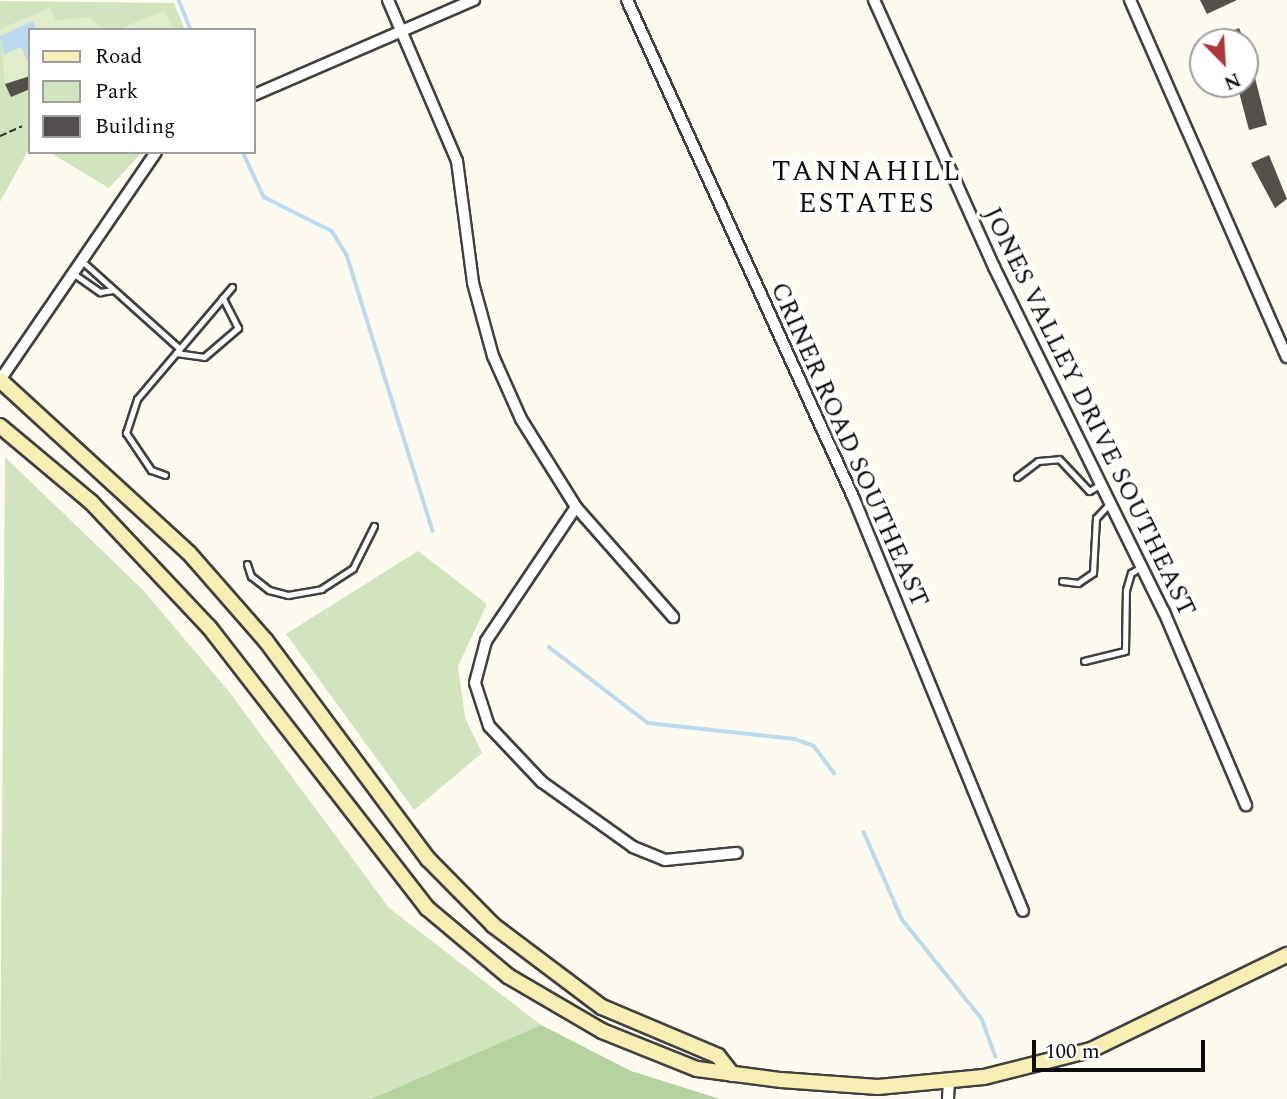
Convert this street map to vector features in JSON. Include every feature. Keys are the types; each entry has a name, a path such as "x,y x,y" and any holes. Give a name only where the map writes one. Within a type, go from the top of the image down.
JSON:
{"main road":[{"path":"0,380 189,553 266,641 428,859 493,925 602,1007 718,1056 732,1074"},
{"path":"0,426 91,502 209,627 427,908 508,976 601,1031 697,1069 732,1074 878,1087 949,1080 1091,1050 1287,956"}],"street":[{"path":"388,0 457,161 473,283 493,356 521,419 576,507 673,617"},
{"path":"256,94 474,0"},
{"name":"CRINER ROAD SOUTHEAST","path":"627,0 855,499 1023,911"},
{"name":"JONES VALLEY DRIVE SOUTHEAST","path":"874,0 1141,567 1246,805"},
{"path":"1130,0 1287,357"},
{"path":"0,380 83,262 124,190 154,154"},
{"path":"576,507 486,641 475,683 489,726 542,782 633,847 665,860 737,853"},
{"path":"948,1099 949,1080"}],"lane":[{"path":"83,262 178,351 204,357 238,328 223,298"},
{"path":"74,274 100,292 113,290"},
{"path":"165,475 152,470 126,433 138,399 232,287"},
{"path":"1017,477 1038,461 1059,459 1089,491 1101,484"},
{"path":"1062,581 1078,583 1093,573 1096,518 1110,503"},
{"path":"247,564 269,590 288,595 321,589 353,568 374,526"},
{"path":"1084,661 1125,651 1126,590 1131,573 1141,567"}],"path":[{"path":"0,136 22,125"}],"green space":[{"path":"0,1 174,3 184,28 28,28 28,151 0,202"},
{"path":"50,8 56,20 90,17 102,28 28,28 28,77 5,84 0,29"},
{"path":"165,10 172,28 122,28"},
{"path":"52,154 140,154 109,188"},
{"path":"5,457 144,591 230,693 389,908 541,1025 371,1099 0,1099"},
{"path":"418,551 487,604 458,666 465,718 482,753 414,810 286,634"},
{"path":"541,1025 631,1071 720,1099 371,1099"}],"water":[{"path":"33,21 36,28 28,28 28,62 21,47 4,55 0,36"}],"building":[{"path":"1200,0 1237,0 1207,14"},
{"path":"28,77 28,90 11,97 5,84"},
{"path":"1259,94 1267,125 1249,130 1241,98 1259,98"},
{"path":"1269,155 1287,199 1275,208 1251,163"}],"waterway":[{"path":"179,0 190,28"},
{"path":"244,154 264,197 332,231 347,255 433,531"},
{"path":"549,647 648,723 795,739 814,746 834,773"},
{"path":"864,832 902,919 982,1019 996,1057"}],"district":[{"name":"TANNAHILL ESTATES","path":"867,188"}]}
